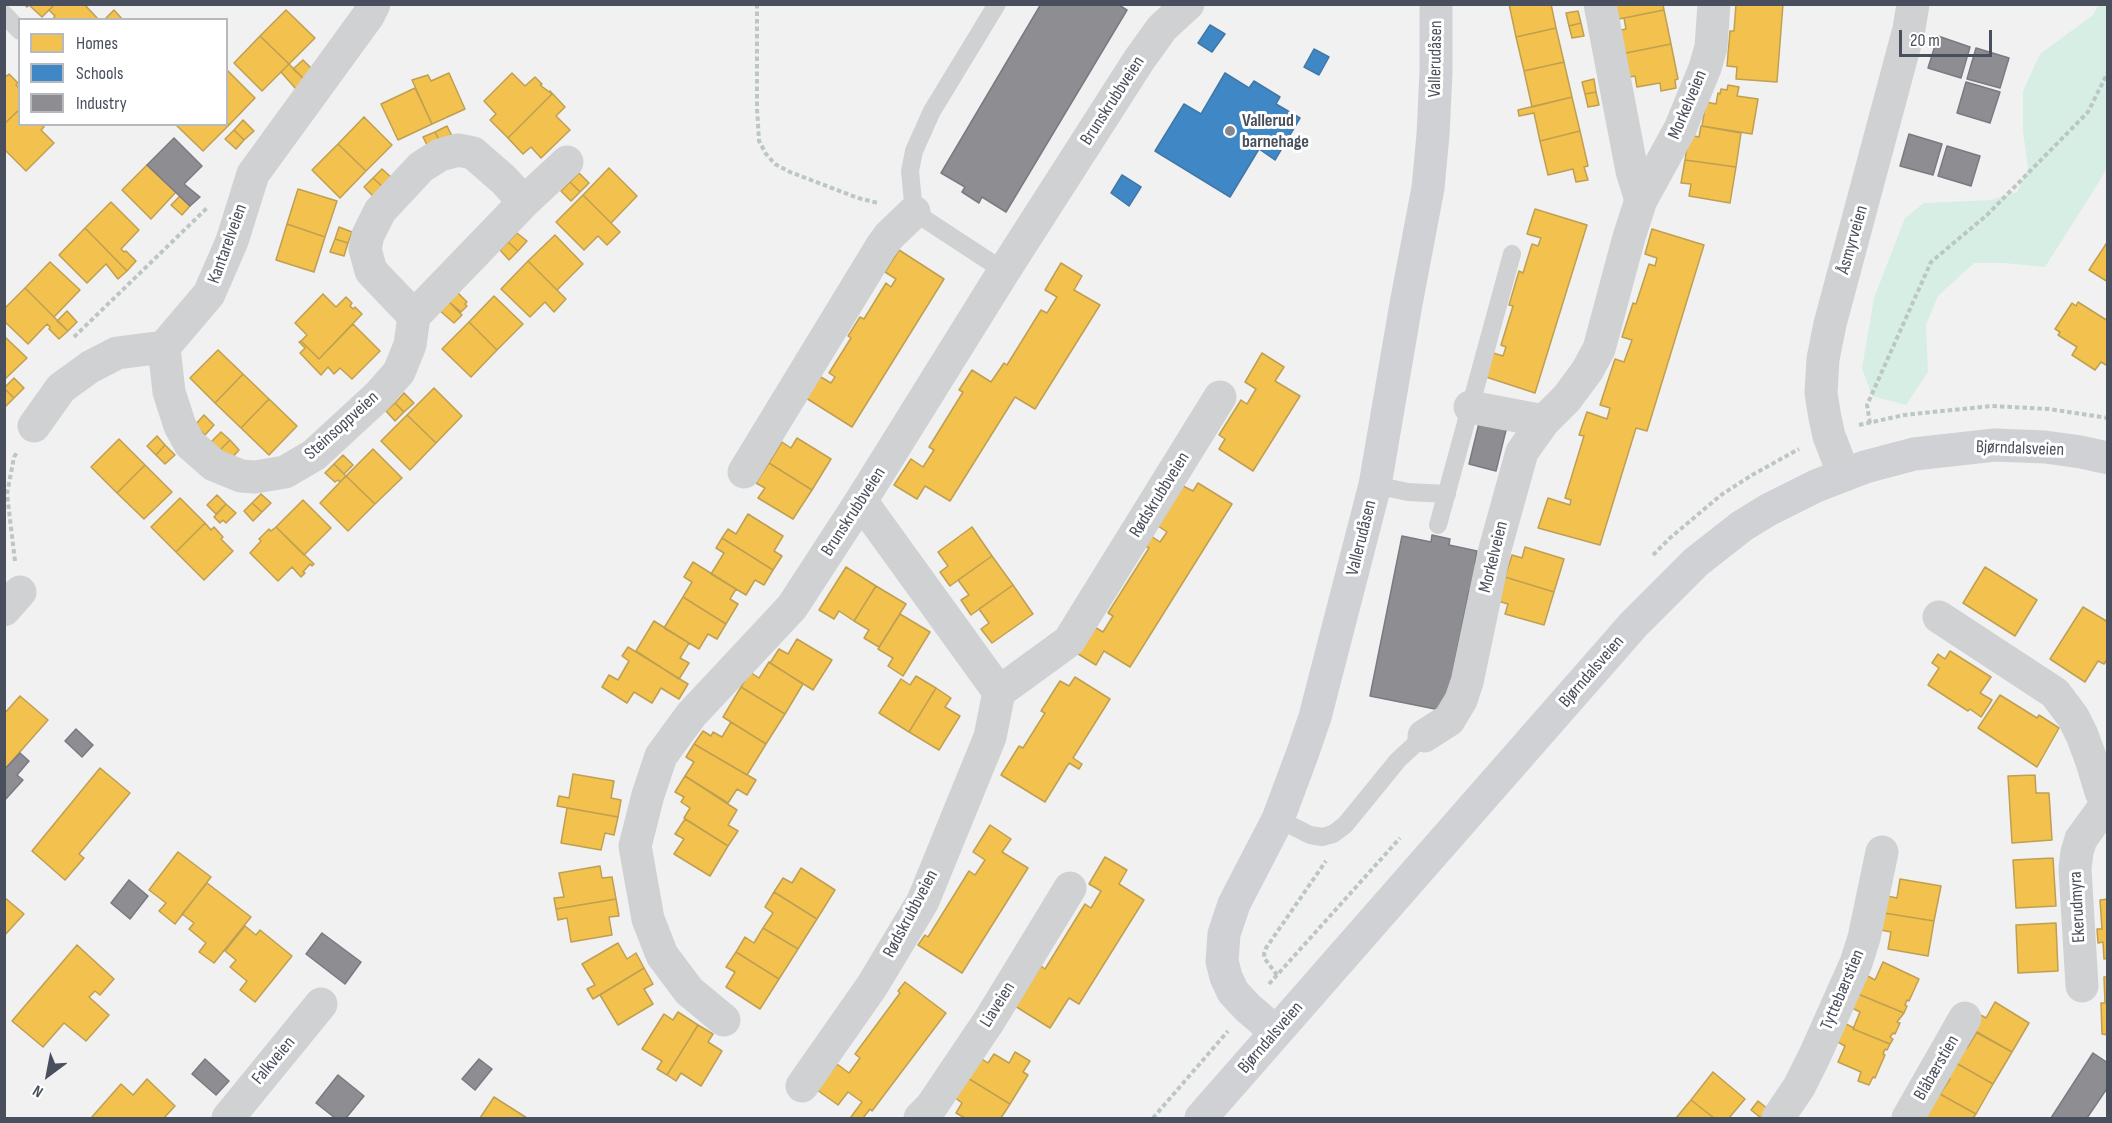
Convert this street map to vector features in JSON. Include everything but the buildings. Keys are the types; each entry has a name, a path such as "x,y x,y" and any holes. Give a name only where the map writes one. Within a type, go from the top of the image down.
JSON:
{"street":[{"name":"Kantarelveien","path":"164,347 209,294 232,241 253,174 368,16 374,4"},
{"name":"Brunskrubbveien","path":"724,1020 689,991 662,955 648,919 635,846 661,756 691,715 792,607 1150,44 1188,4"},
{"name":"Vallerudåsen","path":"1276,1032 1233,992 1226,977 1222,947 1228,919 1278,819 1315,717 1376,485 1428,188 1436,83 1436,4"},
{"path":"1600,4 1632,171 1641,200"},
{"name":"Morkelveien","path":"1424,736 1449,720 1461,700 1467,682 1495,549 1522,452 1544,421 1567,398 1587,371 1599,349 1641,200 1680,129 1695,95 1711,47 1714,4"},
{"name":"Åsmyrveien","path":"1844,475 1829,436 1825,418 1821,393 1823,359 1909,29 1913,4"},
{"path":"524,202 504,180 472,153 458,150 440,155 421,167 380,211 368,235 365,249 371,271 414,316 524,202 567,162"},
{"path":"744,472 881,247 914,212"},
{"name":"Steinsoppveien","path":"164,347 169,392 180,426 190,444 214,465 241,476 255,477 285,472 314,455 378,396 399,372 410,345 414,316"},
{"path":"34,426 61,388 90,367 117,352 164,347"},
{"name":"Rødskrubbveien","path":"802,1086 872,986 923,901 990,737 999,692 1069,640 1220,397"},
{"path":"1470,407 1544,421"},
{"name":"Bjørndalsveien","path":"1202,1119 1634,624 1718,544 1768,510 1844,475 1914,454 1995,445 2045,447 2108,458"},
{"path":"861,501 999,692"},
{"path":"1939,617 2055,693 2100,750 2101,792 2108,801"},
{"name":"Ekerudmyra","path":"2082,986 2075,869 2077,852 2081,840 2108,801"},
{"name":"Tyttebærstien","path":"1778,1119 1815,1055 1856,963 1864,938 1882,852"},
{"name":"Liaveien","path":"920,1119 931,1107 989,1021 1070,888"},
{"name":"Falkveien","path":"228,1119 321,1004"},
{"name":"Blåbærstien","path":"1908,1119 1965,1018"}],"lane":[{"path":"997,4 932,111 914,151 910,171 914,212 1004,271"},
{"path":"4,14 18,29"},
{"path":"1438,525 1512,254"},
{"path":"1376,485 1407,492 1447,494"},
{"name":"Morkelveien","path":"1333,834 1345,825 1398,760 1424,736"},
{"path":"1278,819 1310,834 1322,837 1333,834"}],"path":[{"path":"757,4 757,108 759,141 766,154 775,164 814,182 858,198 914,212"},
{"path":"1870,423 1867,405 1931,262 1987,215 2088,112 2108,72"},
{"path":"74,337 211,204"},
{"path":"12,601 7,494 14,458 34,426"},
{"path":"1277,975 1266,959 1264,954 1266,948 1328,859 1332,850 1333,834"},
{"path":"1153,1119 1230,1028"}],"green space":[{"path":"2098,5 2108,5 2108,166 2099,182 2045,267 1974,263 1938,296 1926,325 1928,372 1906,405 1872,396 1862,368 1874,298 1905,218 1924,203 1991,200 2017,192 2028,168 2023,131 2023,91 2040,54 2093,15"}],"place":[{"name":"Vallerud barnehage","path":"1230,131"}]}
